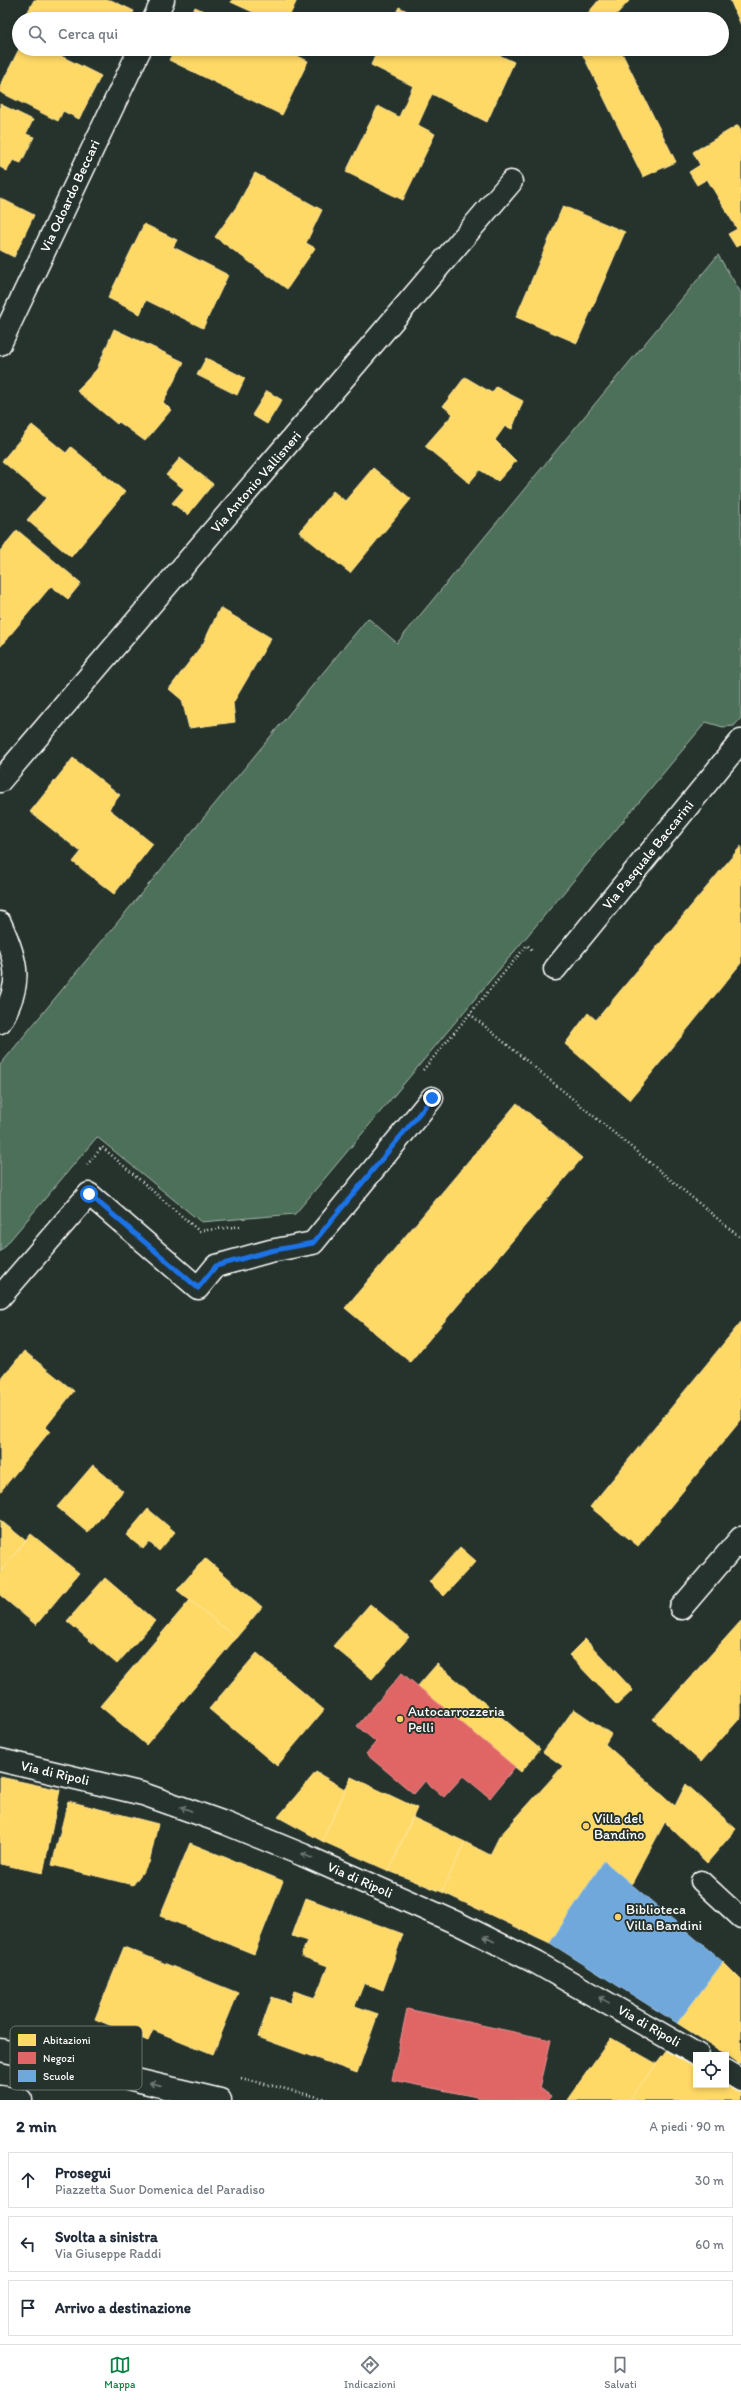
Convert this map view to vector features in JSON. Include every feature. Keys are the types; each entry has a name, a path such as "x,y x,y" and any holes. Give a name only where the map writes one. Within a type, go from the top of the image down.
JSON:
{"street":[{"path":"157,12 163,0"},
{"name":"Via Odoardo Beccari","path":"0,344 137,56"},
{"name":"Via Antonio Vallisneri","path":"0,781 512,182"},
{"name":"Via Pasquale Baccarini","path":"555,969 741,741"},
{"path":"0,923 12,949 16,965 16,986 8,1010 0,1022"},
{"path":"0,1297 89,1194 198,1288 216,1266 270,1251 313,1243 432,1098"},
{"path":"681,1608 741,1538"},
{"name":"Via di Ripoli","path":"0,1760 143,1794 225,1823 303,1855 460,1924 543,1967 693,2052"},
{"path":"0,2050 10,2052"},
{"path":"729,2074 741,2080"},
{"path":"142,2081 220,2100"},
{"path":"0,2097 22,2100"}],"lane":[{"path":"701,1881 741,1918"}],"path":[{"path":"432,1098 417,1077 527,945 555,969"},
{"path":"470,1014 741,1238"},
{"path":"81,1171 102,1147 199,1231 245,1226"}],"green space":[{"path":"718,255 741,293 741,718 734,726 723,727 706,722 295,1214 201,1222 97,1137 0,1252 0,1065 368,618 397,643"}],"building: Abitazioni":[{"path":"34,0 111,0 134,11 134,12 28,12"},
{"path":"232,0 297,0 291,12 253,12 231,2"},
{"path":"599,0 630,0 619,12 589,12"},
{"path":"730,0 741,0 741,25"},
{"path":"195,7 206,12 193,12"},
{"path":"399,7 409,12 396,12"},
{"path":"16,56 61,56 101,76 79,119 63,111 58,121 0,92 0,87"},
{"path":"171,56 298,56 308,61 282,115 169,60"},
{"path":"375,56 501,56 514,62 487,122 432,94 418,125 435,134 403,200 346,172 378,106 399,117 413,86 371,65"},
{"path":"583,56 623,56 676,162 643,177"},
{"path":"0,104 33,120 26,134 34,137 21,163 13,160 7,171 0,167"},
{"path":"738,125 741,130 741,244 736,247 728,234 737,229 707,179 697,185 689,172 700,165 693,152"},
{"path":"255,173 322,210 306,243 315,248 287,289 215,237 237,206"},
{"path":"0,198 34,215 14,257 0,250"},
{"path":"563,206 625,232 577,343 516,317"},
{"path":"144,224 177,240 173,247 228,275 203,328 146,300 140,314 108,298"},
{"path":"114,329 184,362 163,402 171,410 145,441 119,422 117,424 77,391 97,369"},
{"path":"206,358 245,378 237,395 197,375"},
{"path":"465,377 492,393 496,387 523,401 512,429 505,426 495,440 516,461 498,481 480,470 469,483 425,446 453,414 443,406"},
{"path":"267,391 282,400 267,424 252,415"},
{"path":"32,425 66,453 71,447 125,492 71,557 27,520 46,498 2,461"},
{"path":"180,458 213,484 188,515 172,503 184,489 166,475"},
{"path":"373,468 411,499 350,573 299,532 333,491 345,501"},
{"path":"17,530 81,583 68,599 51,586 0,647 0,551"},
{"path":"220,608 271,638 233,703 235,722 189,728 182,700 169,689 204,642"},
{"path":"73,758 120,795 109,809 153,844 114,894 73,862 81,852 30,812"},
{"path":"741,846 741,963 630,1100 565,1044 588,1013 596,1020"},
{"path":"517,1103 582,1158 410,1362 345,1308"},
{"path":"741,1322 741,1420 638,1546 590,1507"},
{"path":"24,1351 74,1391 45,1428 50,1431 0,1492 0,1381"},
{"path":"93,1465 123,1491 88,1533 57,1507"},
{"path":"148,1509 175,1532 159,1551 149,1542 143,1549 126,1535"},
{"path":"0,1520 26,1541 0,1572"},
{"path":"31,1534 79,1573 36,1625 0,1595 0,1572"},
{"path":"460,1547 476,1561 444,1596 429,1582"},
{"path":"205,1558 262,1607 236,1638 177,1590"},
{"path":"105,1578 155,1621 117,1664 67,1621"},
{"path":"190,1600 236,1638 146,1745 100,1706"},
{"path":"370,1604 409,1637 372,1679 333,1646"},
{"path":"741,1621 741,1717 701,1762 653,1719"},
{"path":"585,1639 633,1690 617,1705 569,1655"},
{"path":"257,1653 324,1710 277,1766 209,1709"},
{"path":"437,1664 540,1749 521,1772 417,1687"},
{"name":"Villa del Bandino","path":"574,1709 611,1734 605,1744 675,1806 686,1784 736,1829 707,1863 665,1822 631,1885 604,1861 550,1943 442,1892 465,1842 490,1855 499,1837 563,1766 543,1752"},
{"path":"316,1772 346,1790 322,1841 278,1817"},
{"path":"0,1777 60,1790 43,1873 0,1864"},
{"path":"351,1777 417,1808 389,1871 322,1841"},
{"path":"68,1801 158,1824 149,1863 133,1885 52,1865"},
{"path":"412,1817 465,1842 442,1892 389,1871"},
{"path":"190,1843 283,1881 254,1954 160,1916"},
{"path":"306,1898 403,1934 383,1990 364,1983 355,2006 378,2014 357,2073 258,2037 272,1997 290,2003 294,1991 315,1998 328,1966 301,1956 307,1941 292,1936"},
{"path":"124,1947 238,1993 213,2054 153,2030 148,2041 142,2039 142,2026 112,2026 95,2019"},
{"path":"723,1962 741,1980 741,2064 729,2056 729,2052 722,2052 677,2023"},
{"path":"611,2038 657,2064 629,2100 567,2100"},
{"path":"668,2049 693,2064 693,2088 729,2088 729,2086 741,2093 741,2100 629,2100"}],"building: Negozi":[{"path":"402,1673 515,1767 490,1798 463,1776 444,1797 425,1781 414,1794 366,1754 376,1742 357,1726"},
{"path":"407,2009 551,2040 540,2088 551,2096 548,2100 492,2100 392,2080"}],"building: Scuole":[{"name":"Biblioteca Villa Bandini","path":"604,1861 723,1962 677,2023 550,1943"}],"place":[{"name":"Autocarrozzeria Pelli","path":"400,1719"},
{"name":"Villa del Bandino","path":"586,1826"},
{"name":"Biblioteca Villa Bandini","path":"618,1917"}],"route":[{"path":"89,1194 198,1288 216,1266 270,1251 313,1243 432,1098"}]}
